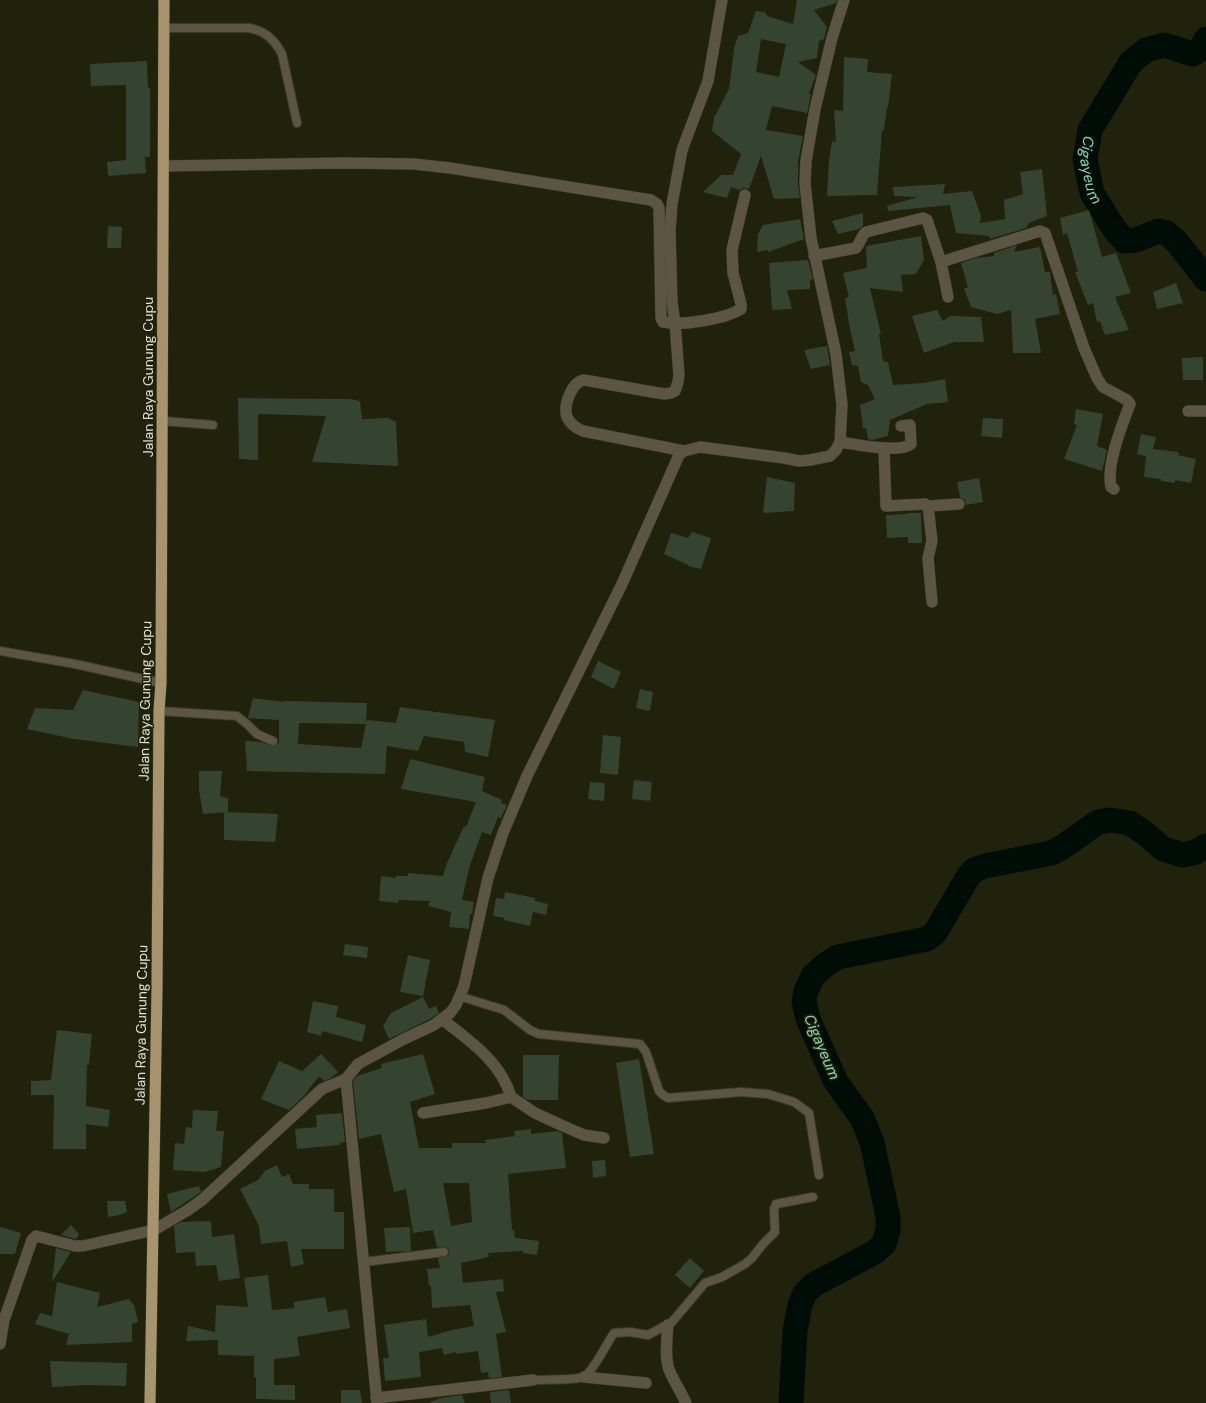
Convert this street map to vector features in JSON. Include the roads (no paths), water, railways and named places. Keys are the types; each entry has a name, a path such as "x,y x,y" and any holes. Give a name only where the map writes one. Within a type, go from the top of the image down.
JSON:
{"highway":[{"name":"Jalan Raya Gunung Cupu","path":"150,1403 154,1230 158,711 160,683 163,422 164,0"}],"street":[{"path":"684,451 583,431 571,423 567,418 566,411 567,402 574,387 580,380 664,394 675,391 679,375 671,323 672,302 670,231 672,204 682,150 708,81 722,0"},
{"path":"0,1344 4,1320 34,1237 36,1236 79,1247 154,1230 176,1218 202,1200 322,1089 346,1079 358,1064 443,1020 450,1013 464,986 488,878 512,809 622,584 679,455 684,451 700,447 799,461 830,456 836,450 840,442 842,404 836,354 814,256 805,183 806,160 815,109 832,38 844,0"},
{"path":"164,166 358,163 414,164 450,168 651,200 657,204 659,208 660,316 662,320 671,323 703,320 741,309 733,273 732,250 745,195"},
{"path":"814,256 856,248 861,242 862,235 866,232 923,218 927,220 941,262 948,297"},
{"path":"941,262 1040,231 1045,233 1084,348 1097,378 1103,387 1127,400 1130,404 1120,431 1112,463 1109,480 1111,487 1114,489"},
{"path":"1188,411 1206,412"},
{"path":"840,442 884,448 902,448 911,444 910,425 901,426"},
{"path":"884,448 886,506 959,504"},
{"path":"928,506 932,541 928,558 932,602"},
{"path":"443,1020 471,1042 499,1071 507,1084 511,1097 536,1113 561,1125 584,1135 604,1138"},
{"path":"346,1079 377,1400 533,1380"},
{"path":"423,1113 486,1103 511,1097"},
{"path":"668,1325 666,1349 669,1371 686,1403"},
{"path":"584,1377 646,1382"}],"lane":[{"path":"164,28 249,28 260,30 269,36 277,44 282,54 297,123"},
{"path":"163,422 213,425"},
{"path":"0,651 75,664 160,683"},
{"path":"158,711 237,716 256,734 273,741"},
{"path":"460,996 504,1010 530,1030 539,1034 640,1044 646,1052 659,1091 668,1098 741,1092 768,1094 794,1102 809,1113 819,1175"},
{"path":"533,1380 576,1379 584,1377 590,1371 614,1332 630,1332 648,1335 668,1325 704,1283 722,1277 745,1264 752,1258 775,1232 774,1209 776,1204 813,1197"},
{"path":"364,1262 444,1252"}],"waterway":[{"name":"Cigayeum","path":"1206,39 1201,49 1193,54 1164,45 1146,50 1131,62 1090,130 1085,159 1092,193 1115,230 1125,241 1136,240 1158,231 1167,233 1177,242 1206,279"},
{"name":"Cigayeum","path":"791,1403 795,1331 800,1305 805,1293 813,1285 875,1252 884,1244 888,1230 888,1217 872,1142 862,1118 836,1082 808,1019 804,1002 806,991 813,976 825,965 838,957 927,939 935,933 968,877 974,870 985,866 1051,853 1061,848 1098,822 1110,820 1130,823 1146,834 1163,849 1183,855 1196,852 1206,846"}]}
